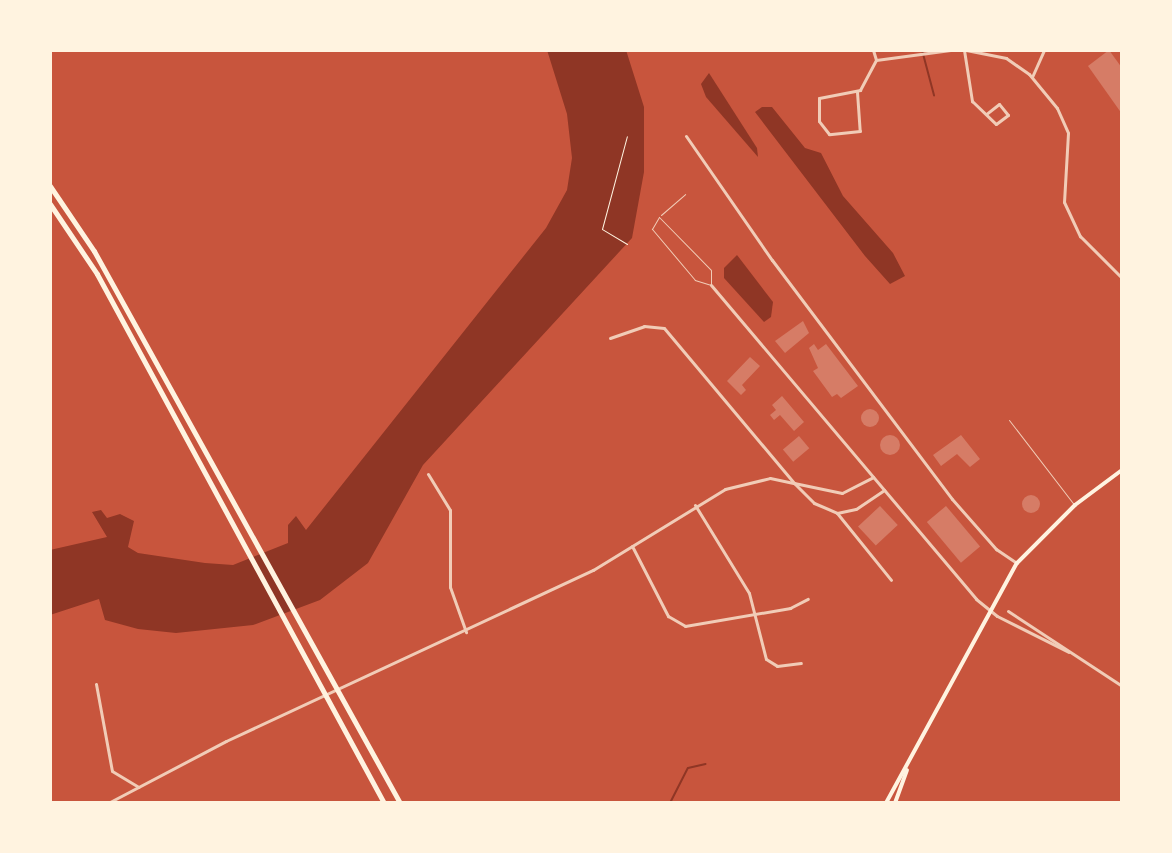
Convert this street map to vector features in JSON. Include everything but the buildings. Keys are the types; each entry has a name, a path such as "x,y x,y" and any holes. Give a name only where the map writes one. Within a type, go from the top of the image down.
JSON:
{"highway":[{"path":"50,186 107,273 400,803"},
{"path":"50,204 97,274 384,803"}],"main road":[{"path":"886,803 989,606 1017,563 1075,505 1120,471"},
{"path":"895,803 907,768"}],"street":[{"path":"857,92 860,131 829,134 819,121 816,101 857,92 874,71 876,60 873,50"},
{"path":"876,60 950,50"},
{"path":"986,114 999,104 1008,115 996,124 972,101 965,50 1006,58 1032,77 1057,108 1068,133 1064,202 1080,236 1122,278"},
{"path":"1032,77 1044,50"},
{"path":"686,136 772,260 952,499 996,549 1017,563"},
{"path":"711,285 976,599 989,606 997,616 1069,652"},
{"path":"610,338 644,326 664,328 794,483 814,503 837,513 891,580"},
{"path":"1120,471 1122,479"},
{"path":"428,474 450,510 450,587 466,632"},
{"path":"108,803 466,632 632,546 695,505 752,480 794,483 842,493 873,477"},
{"path":"837,513 856,509 884,490"},
{"path":"695,505 743,582 769,662 801,663"},
{"path":"632,546 676,622 700,627 753,613 790,608 808,599"},
{"path":"1008,611 1122,686"},
{"path":"96,684 112,771 139,787"}],"lane":[{"path":"659,217 711,270 711,285 695,280 652,229 659,217 685,194"},
{"path":"1009,420 1075,505"}],"path":[{"path":"627,136 602,229 627,244"}],"shaded area":[{"path":"547,50 626,50 644,107 644,172 632,238 423,465 368,563 320,600 253,625 176,633 138,629 105,620 99,599 50,615 50,550 107,537 92,512 101,510 107,518 120,514 134,521 128,547 138,553 205,563 233,565 288,543 288,525 296,516 306,530 546,228 567,190 572,158 567,114"},
{"path":"709,73 757,148 758,157 706,97 701,84"},
{"path":"762,107 772,107 805,148 821,153 843,196 893,253 905,276 890,284 865,256 755,112"},
{"path":"737,255 773,302 771,317 764,322 724,278 724,268"}],"waterway":[{"path":"922,50 934,95"},
{"path":"670,803 688,768 706,764"}]}
